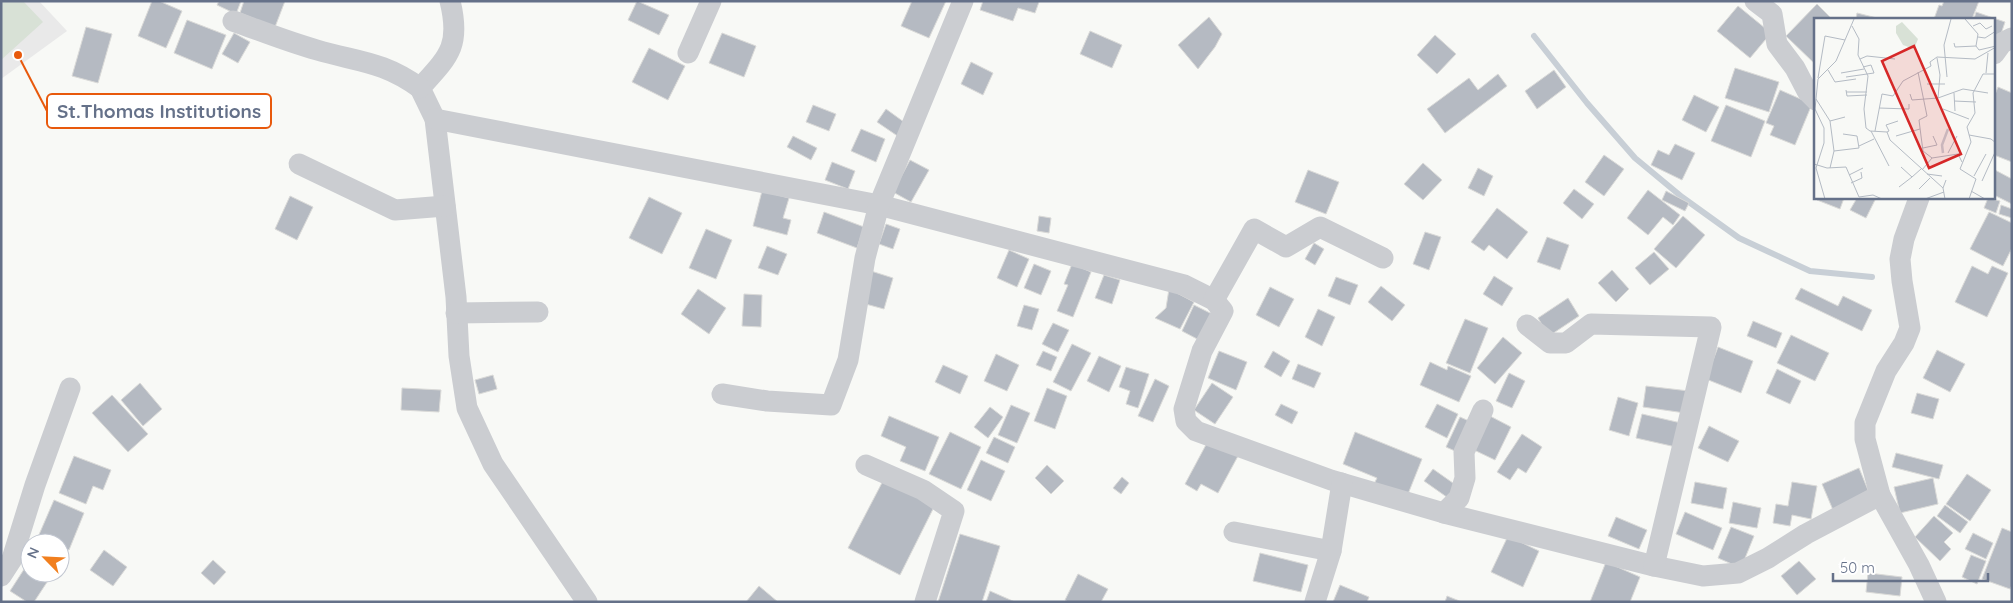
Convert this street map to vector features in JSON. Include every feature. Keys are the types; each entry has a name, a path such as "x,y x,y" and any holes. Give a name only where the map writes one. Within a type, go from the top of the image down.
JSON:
{"street":[{"path":"420,88 440,66 452,48 455,31 450,1"},
{"path":"688,53 711,1"},
{"path":"722,394 767,401 832,405 848,360 865,258 879,205 963,1"},
{"path":"1755,1 1772,14 1777,44 1795,68 1807,91 1814,98"},
{"path":"233,21 316,50 387,68 403,75 420,88 435,119 459,356 468,408 493,464 586,602"},
{"path":"1996,51 2002,43 2012,38"},
{"path":"435,119 879,205 1184,285 1214,300 1223,311 1202,351 1184,409 1186,421 1196,431 1342,484 1444,513 1654,566 1703,576 1738,573 1880,495"},
{"path":"299,164 395,210 445,206"},
{"path":"1915,200 1900,259 1910,328 1904,343 1886,371 1865,423 1865,439 1880,495 1919,565 1936,602"},
{"path":"1214,300 1254,229 1286,247 1320,227 1383,258"},
{"path":"456,313 538,312"},
{"path":"1527,325 1550,342 1566,343 1591,324 1711,327 1654,566"},
{"path":"5,563 70,388"},
{"path":"1444,513 1459,498 1465,478 1464,452 1483,410"},
{"path":"866,465 923,490 954,511 925,602"},
{"path":"1315,602 1332,551 1342,484"},
{"path":"1234,532 1332,551"}],"shaded area":[{"path":"1,1 39,1 67,31 1,79"},
{"path":"1,1 23,1 43,22 1,60"}],"building":[{"path":"152,1 159,1 182,11 166,48 138,36"},
{"path":"219,1 241,1 236,14 217,5"},
{"path":"244,1 285,1 275,27 240,13"},
{"path":"637,1 669,15 659,35 628,20"},
{"path":"912,1 946,1 929,38 901,26"},
{"path":"983,1 1039,2 1035,13 1018,8 1013,21 980,10"},
{"path":"1944,1 1979,1 1972,18 1934,18 1939,5 1942,6"},
{"path":"1817,4 1831,18 1814,18 1814,63 1786,36"},
{"path":"1738,6 1771,33 1750,58 1717,31"},
{"path":"1976,12 1993,18 1974,18"},
{"path":"1857,13 1877,18 1856,18"},
{"path":"1209,17 1222,34 1215,47 1198,69 1178,45"},
{"path":"1996,19 2005,22 1998,43 1996,42"},
{"path":"187,20 226,35 212,69 174,53"},
{"path":"86,27 112,34 98,83 72,76"},
{"path":"1090,31 1122,45 1112,68 1080,54"},
{"path":"234,33 250,42 238,63 222,54"},
{"path":"722,33 756,46 744,77 709,63"},
{"path":"1435,35 1456,54 1437,74 1417,55"},
{"path":"649,48 685,66 668,100 632,82"},
{"path":"971,62 993,73 983,95 961,84"},
{"path":"1735,68 1779,82 1769,112 1725,98"},
{"path":"1554,70 1566,87 1537,109 1525,91"},
{"path":"1498,74 1507,86 1445,133 1427,109 1469,78 1478,90"},
{"path":"1998,87 2012,93 2012,162 1996,156 1996,92"},
{"path":"1780,90 1812,104 1795,145 1770,135 1774,126 1766,123"},
{"path":"1694,95 1719,107 1706,132 1682,120"},
{"path":"813,105 836,114 829,131 806,122"},
{"path":"1726,105 1765,121 1751,157 1711,141"},
{"path":"886,109 908,125 899,137 877,122"},
{"path":"861,129 885,139 876,162 851,151"},
{"path":"793,136 817,148 811,160 787,147"},
{"path":"1675,144 1695,153 1682,180 1651,165 1658,150 1669,155"},
{"path":"1604,155 1624,169 1604,196 1585,182"},
{"path":"910,160 929,170 911,202 893,192"},
{"path":"832,162 855,171 848,189 825,180"},
{"path":"1423,163 1442,180 1423,200 1404,184"},
{"path":"1478,168 1493,176 1484,196 1468,188"},
{"path":"1308,170 1339,182 1326,214 1295,202"},
{"path":"1996,171 2012,179 2012,204 1996,196"},
{"path":"1574,189 1594,204 1582,219 1563,203"},
{"path":"1648,190 1680,215 1673,225 1663,217 1648,235 1627,218"},
{"path":"762,191 789,198 783,218 791,220 787,235 753,226"},
{"path":"1666,191 1689,203 1685,211 1662,200"},
{"path":"290,196 313,207 297,240 275,229"},
{"path":"649,197 682,213 662,254 629,238"},
{"path":"1818,199 1844,199 1840,209"},
{"path":"1856,199 1876,199 1866,218 1850,210"},
{"path":"1988,199 2000,201 1996,213 1984,208"},
{"path":"2001,205 2012,209 2012,218 1999,214"},
{"path":"1497,208 1528,232 1507,259 1489,245 1484,251 1471,242"},
{"path":"824,212 864,227 857,248 817,233"},
{"path":"1989,212 2012,223 2012,248 2003,266 1970,249"},
{"path":"1039,216 1051,218 1049,233 1037,231"},
{"path":"1683,216 1705,235 1676,268 1654,249"},
{"path":"886,224 900,229 893,249 879,244"},
{"path":"706,229 732,240 716,279 689,268"},
{"path":"1425,232 1441,237 1429,270 1413,264"},
{"path":"1547,237 1569,245 1560,270 1537,262"},
{"path":"1314,243 1324,249 1315,265 1305,259"},
{"path":"767,246 787,254 778,275 758,268"},
{"path":"1009,250 1029,259 1017,287 997,278"},
{"path":"1654,252 1669,269 1650,285 1635,268"},
{"path":"1034,264 1051,271 1041,295 1024,288"},
{"path":"1072,264 1091,272 1073,317 1057,311 1068,285 1064,284"},
{"path":"1972,266 1988,274 1992,266 2008,273 1987,317 1955,302"},
{"path":"1612,270 1629,289 1616,302 1598,283"},
{"path":"871,271 893,278 884,309 862,303"},
{"path":"1104,275 1120,280 1112,304 1095,298"},
{"path":"1494,276 1513,288 1502,306 1483,294"},
{"path":"1336,277 1358,285 1350,305 1328,296"},
{"path":"1381,286 1405,305 1392,321 1368,302"},
{"path":"1270,287 1294,299 1279,327 1256,315"},
{"path":"1801,288 1838,306 1843,296 1872,310 1862,331 1795,299"},
{"path":"698,289 726,308 709,334 681,314"},
{"path":"1169,289 1194,302 1180,329 1155,318 1166,308"},
{"path":"744,294 762,295 761,327 742,326"},
{"path":"1568,298 1579,316 1549,336 1538,318"},
{"path":"1024,305 1039,309 1032,330 1017,326"},
{"path":"1194,305 1214,315 1201,341 1182,331"},
{"path":"1318,309 1335,317 1322,346 1305,337"},
{"path":"1465,319 1488,328 1470,373 1446,363"},
{"path":"1753,321 1782,333 1776,348 1747,336"},
{"path":"1053,323 1069,330 1058,352 1042,344"},
{"path":"1791,335 1829,353 1815,381 1777,363"},
{"path":"1503,337 1522,353 1495,384 1477,368"},
{"path":"1072,344 1091,353 1071,391 1053,382"},
{"path":"1718,347 1753,361 1741,393 1706,379"},
{"path":"1937,350 1965,364 1950,392 1923,378"},
{"path":"1043,351 1057,357 1051,371 1036,365"},
{"path":"1219,351 1247,362 1236,390 1208,378"},
{"path":"1273,351 1290,361 1281,377 1264,367"},
{"path":"996,354 1019,365 1007,391 984,381"},
{"path":"1099,356 1121,366 1109,392 1087,381"},
{"path":"1430,362 1447,370 1448,366 1471,376 1459,402 1420,385"},
{"path":"1298,364 1321,373 1314,388 1292,379"},
{"path":"943,365 968,376 960,394 935,382"},
{"path":"1126,367 1149,374 1138,408 1126,404 1130,391 1119,387"},
{"path":"1777,369 1801,381 1790,404 1766,393"},
{"path":"1509,373 1525,381 1512,408 1496,401"},
{"path":"493,375 497,389 479,394 475,380"},
{"path":"1155,379 1169,386 1153,422 1138,416"},
{"path":"140,383 162,409 143,426 121,400"},
{"path":"1212,383 1233,397 1215,424 1194,410"},
{"path":"1646,386 1689,391 1685,413 1643,407"},
{"path":"402,388 441,390 439,412 401,410"},
{"path":"1047,388 1067,396 1055,429 1034,421"},
{"path":"1917,393 1939,399 1933,419 1911,413"},
{"path":"112,395 148,434 128,452 92,413"},
{"path":"1618,397 1638,403 1629,436 1609,430"},
{"path":"1281,404 1298,412 1292,424 1275,415"},
{"path":"1437,404 1458,414 1447,438 1425,427"},
{"path":"1011,405 1030,413 1017,443 998,435"},
{"path":"990,407 1003,417 988,438 974,427"},
{"path":"1642,414 1681,423 1676,447 1636,438"},
{"path":"1488,415 1511,427 1495,460 1472,449"},
{"path":"889,416 939,437 925,471 900,461 906,447 881,436"},
{"path":"1460,417 1469,421 1455,451 1446,447"},
{"path":"1709,426 1739,441 1728,462 1698,448"},
{"path":"950,432 981,447 961,489 929,474"},
{"path":"1355,432 1422,459 1406,499 1373,486 1377,478 1343,464"},
{"path":"1522,434 1542,447 1526,473 1518,468 1510,480 1497,472"},
{"path":"994,437 1015,447 1008,463 986,453"},
{"path":"1208,441 1238,456 1218,493 1201,484 1197,491 1185,484"},
{"path":"1896,453 1943,465 1939,479 1892,467"},
{"path":"74,456 111,470 103,490 93,486 86,504 59,493"},
{"path":"981,460 1005,471 991,501 967,490"},
{"path":"1047,465 1064,481 1051,494 1035,478"},
{"path":"1859,468 1870,495 1833,510 1822,484"},
{"path":"1433,469 1460,488 1451,500 1424,481"},
{"path":"1967,474 1991,490 1970,521 1946,504"},
{"path":"885,477 936,503 900,575 848,548"},
{"path":"1122,477 1129,483 1121,494 1113,488"},
{"path":"1933,478 1938,504 1900,513 1894,487"},
{"path":"1695,482 1727,488 1723,509 1691,503"},
{"path":"1792,482 1817,486 1811,519 1792,515 1790,526 1773,523 1776,504 1788,506"},
{"path":"54,500 84,513 70,548 70,533 40,533"},
{"path":"1733,502 1761,508 1757,528 1729,523"},
{"path":"1945,505 1968,522 1960,533 1937,516"},
{"path":"1685,512 1722,528 1713,550 1676,534"},
{"path":"1934,516 1953,533 1944,542 1951,549 1940,561 1915,537"},
{"path":"1616,517 1647,530 1639,549 1608,536"},
{"path":"1731,527 1754,536 1741,568 1718,558"},
{"path":"2002,528 2012,532 2012,585 2010,589 1982,579"},
{"path":"1973,533 1993,543 1986,559 1965,549"},
{"path":"960,534 1000,546 982,602 938,602"},
{"path":"1508,536 1539,551 1523,587 1491,572"},
{"path":"104,550 127,567 113,586 90,570"},
{"path":"1260,553 1308,565 1301,592 1253,581"},
{"path":"1971,555 1986,561 1977,584 1962,577"},
{"path":"213,560 226,572 214,585 201,573"},
{"path":"1799,561 1816,579 1797,595 1781,576"},
{"path":"1606,562 1640,577 1630,602 1590,602"},
{"path":"1868,573 1902,577 1900,596 1866,592"},
{"path":"1078,574 1108,589 1101,602 1068,602 1065,600"},
{"path":"20,576 20,583 46,583 34,602 27,602 10,591"},
{"path":"1340,585 1369,597 1367,602 1333,602"},
{"path":"759,586 778,602 746,602"},
{"path":"990,591 1015,602 986,602"},
{"path":"1447,596 1462,602 1445,602"}],"waterway":[{"path":"1534,36 1587,103 1635,158 1682,197 1739,238 1810,271 1872,277"}],"place":[{"name":"St.Thomas Institutions","path":"18,55"}]}
